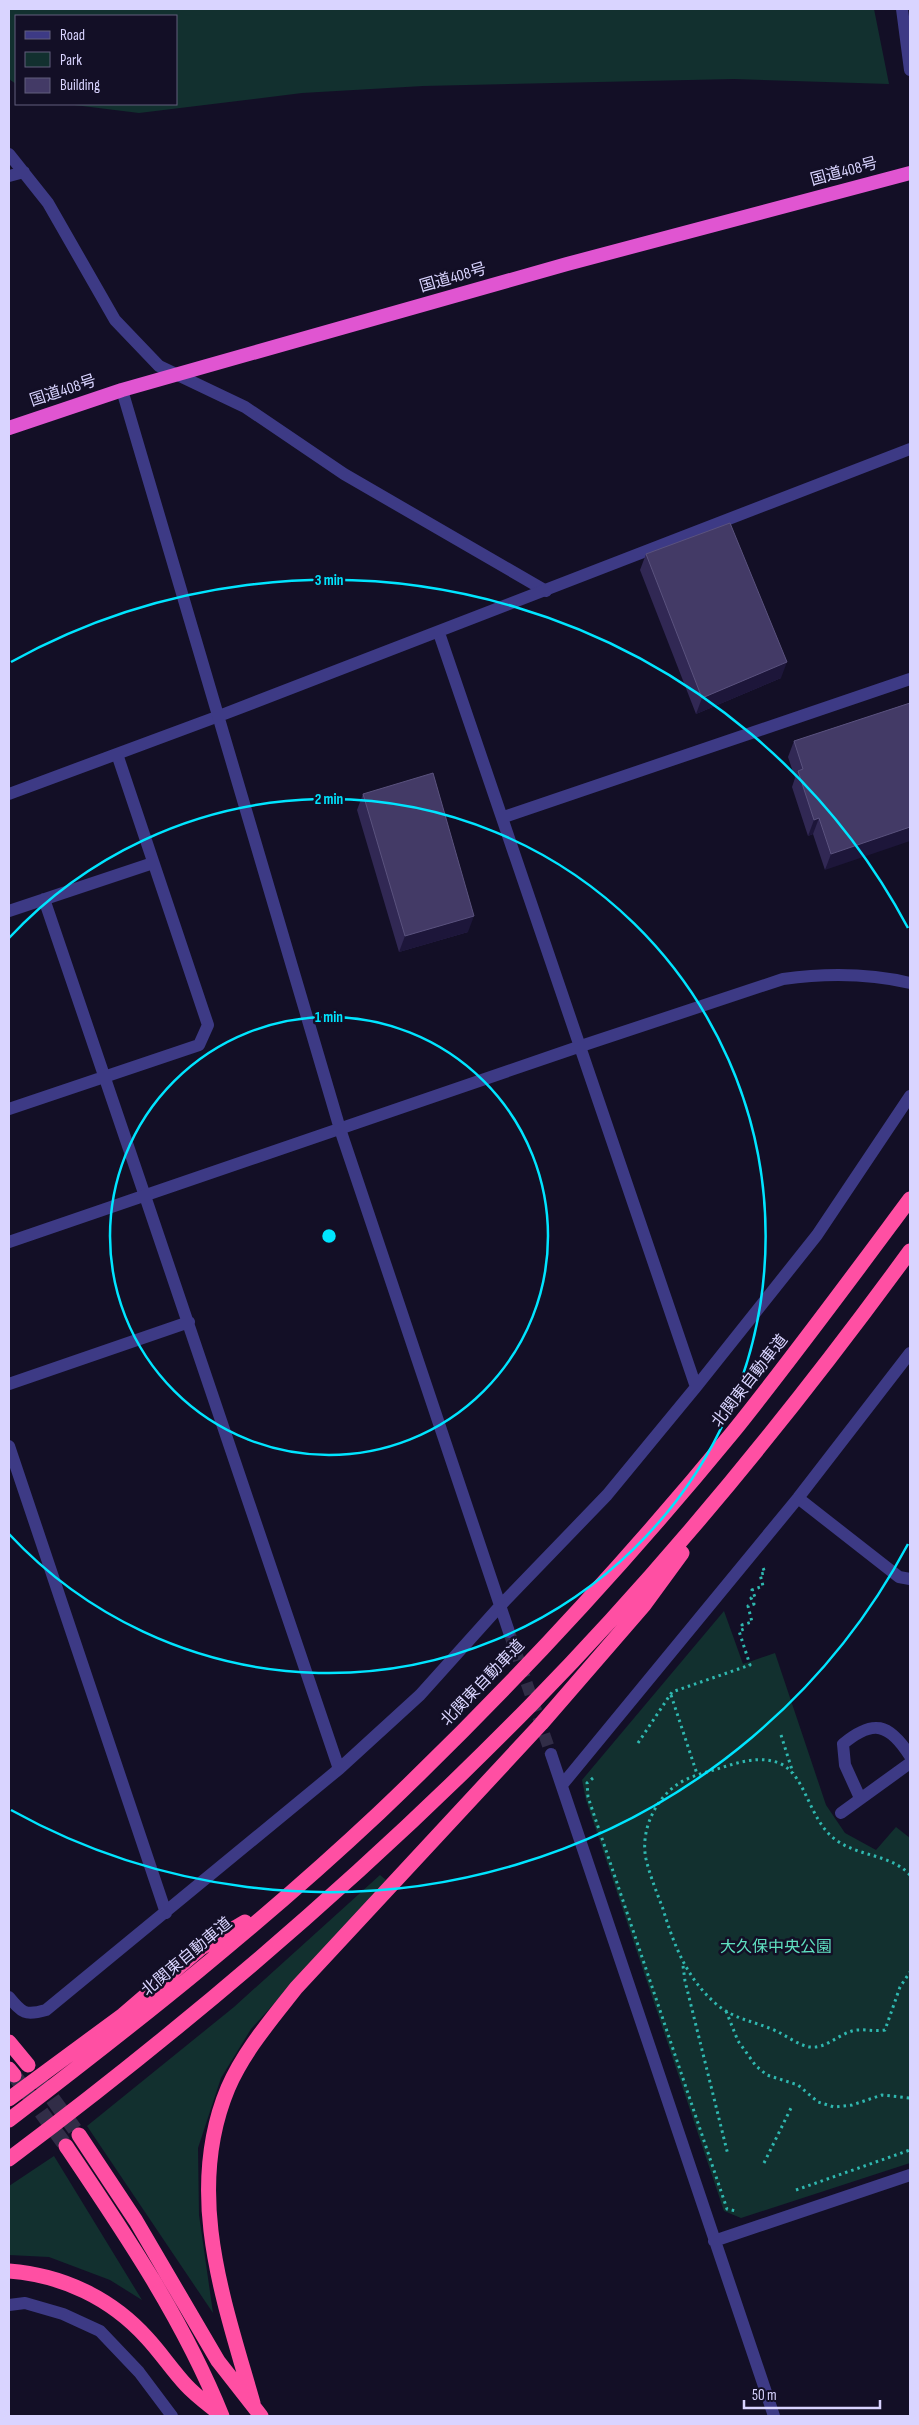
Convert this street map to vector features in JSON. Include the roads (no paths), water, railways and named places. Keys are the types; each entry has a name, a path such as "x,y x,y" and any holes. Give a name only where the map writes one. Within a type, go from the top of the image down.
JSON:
{"highway":[{"name":"国道408号","path":"9,428 122,390 567,264 910,173"},
{"name":"北関東自動車道","path":"9,2120 129,2028 284,1898 379,1813 514,1678 612,1572 732,1432 910,1199"},
{"path":"9,2159 149,2052 233,1983 393,1840 530,1706 634,1594 753,1455 843,1343 910,1250"},
{"path":"253,2403 218,2277 210,2230 207,2188 210,2152 228,2089 245,2057 265,2026 296,1988 541,1724 644,1604 753,1455"},
{"path":"9,2099 123,2015 201,1948 284,1898"},
{"path":"9,2042 28,2065"},
{"path":"79,2135 136,2221 218,2361 253,2403 261,2416"},
{"path":"66,2146 115,2219 167,2304 203,2369 222,2416"},
{"path":"9,2271 30,2273 64,2281 95,2296 121,2314 146,2337 186,2385 222,2416"}],"street":[{"path":"902,9 910,70"},
{"path":"9,154 48,203 115,320 160,366 245,408 344,474 546,591"},
{"path":"9,176 24,172"},
{"path":"122,390 340,1129 510,1632"},
{"path":"9,794 439,633 910,449"},
{"path":"439,633 504,817 696,1387"},
{"path":"504,817 910,679"},
{"path":"9,1109 199,1045 208,1025 117,754"},
{"path":"9,911 153,862"},
{"path":"44,899 340,1769"},
{"path":"9,1242 581,1046 783,979 817,974 848,974 887,978 910,983"},
{"path":"9,1996 21,2012 33,2014 46,2010 340,1769 420,1695 500,1606 607,1495 696,1387 817,1235 910,1096"},
{"path":"9,1384 189,1322"},
{"path":"562,1785 798,1498 910,1353"},
{"path":"9,1446 166,1913"},
{"path":"798,1498 899,1577 910,1579"},
{"path":"860,1798 845,1765 843,1744 855,1734 874,1727 889,1731 910,1756"},
{"path":"551,1754 774,2416"},
{"path":"841,1813 910,1762"},
{"path":"714,2241 910,2175"},
{"path":"9,2305 25,2304 63,2314 100,2331 139,2372 172,2416"}],"tunnel":[{"path":"509,1632 551,1754"},
{"path":"14,2075 66,2146"},
{"path":"39,2080 79,2135"}],"park label":[{"name":"大久保中央公園","path":"776,1947"}]}
